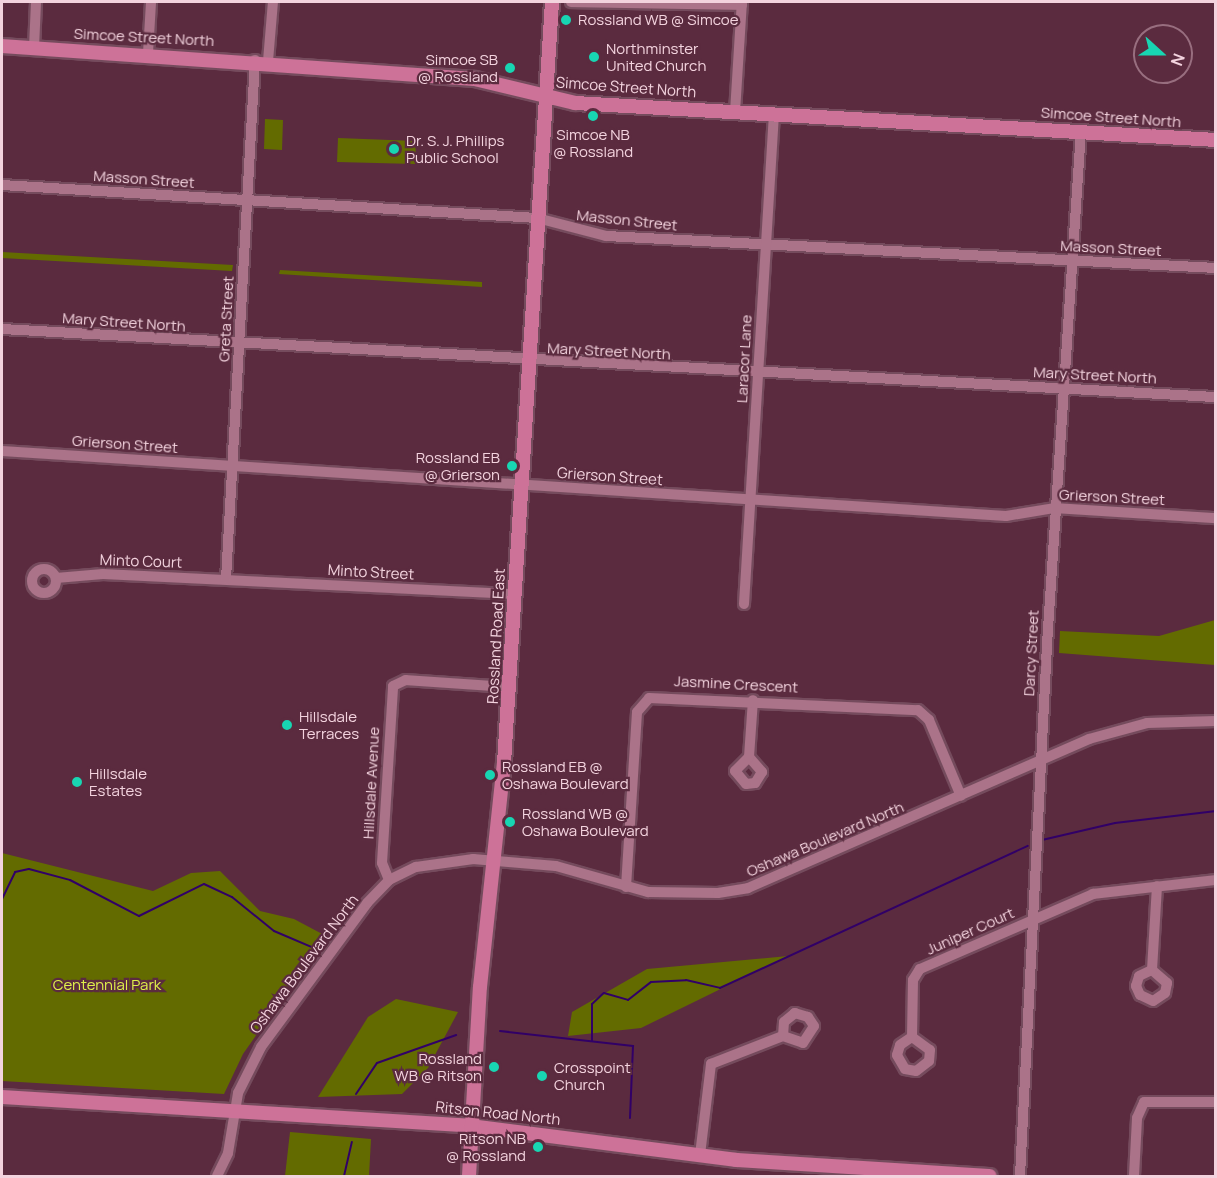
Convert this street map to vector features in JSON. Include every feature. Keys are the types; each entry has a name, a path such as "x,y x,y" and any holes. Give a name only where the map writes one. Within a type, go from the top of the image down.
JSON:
{"main road":[{"name":"Rossland Road East","path":"469,1176 493,860 510,687 527,362 552,2"},
{"name":"Simcoe Street North","path":"2,46 148,53 475,79 544,97 735,112 1215,140"},
{"name":"Ritson Road North","path":"2,1097 471,1126 700,1155 989,1176"}],"street":[{"path":"34,48 36,2"},
{"path":"148,53 151,2"},
{"name":"Greta Street","path":"226,579 248,201 262,61 273,2"},
{"path":"571,2 742,3 735,112"},
{"name":"Laracor Lane","path":"744,604 774,114"},
{"name":"Darcy Street","path":"1020,1176 1040,761 1081,131"},
{"name":"Masson Street","path":"2,185 537,218 587,234 765,246 1215,268"},
{"name":"Mary Street North","path":"2,329 527,362 1215,397"},
{"name":"Grierson Street","path":"2,451 1006,516 1055,508 1215,518"},
{"name":"Minto Court","path":"56,578 104,574 226,579"},
{"name":"Minto Street","path":"226,579 515,594"},
{"name":"Hillsdale Avenue","path":"389,879 382,863 393,686 406,680 510,687"},
{"name":"Jasmine Crescent","path":"626,887 641,704 659,695 918,710 929,720 961,796"},
{"path":"749,758 753,700"},
{"name":"Oshawa Boulevard North","path":"217,1176 228,1153 242,1082 261,1047 340,936 389,879 433,862 493,860 556,866 626,887 675,894 748,888 1121,728 1215,721"},
{"path":"1031,921 1093,894 1215,880"},
{"path":"1152,970 1157,886"},
{"name":"Juniper Court","path":"912,1037 915,974 1031,921"},
{"path":"700,1155 711,1064 783,1036"},
{"path":"1134,1176 1137,1118 1144,1102 1215,1102"}],"green space":[{"path":"265,119 283,120 282,150 264,149"},
{"path":"338,138 416,141 415,164 337,162"},
{"path":"2,252 233,265 232,271 2,258"},
{"path":"280,270 482,282 482,287 279,274"},
{"path":"1215,620 1215,665 1059,653 1060,631 1159,636"},
{"name":"Centennial Park","path":"2,853 153,891 191,873 220,871 260,911 294,919 326,936 243,1054 224,1094 2,1081"},
{"path":"788,956 641,1028 568,1036 572,1012 647,969"},
{"path":"396,999 458,1012 428,1068 402,1094 318,1097 368,1017"},
{"path":"290,1132 371,1139 369,1176 285,1176"}],"waterway":[{"path":"1042,840 1115,823 1216,811"},
{"path":"592,1041 592,1004 604,993 628,1000 651,982 686,980 720,988 1028,846"},
{"path":"2,899 15,872 29,869 70,880 139,916 204,884 232,897 274,931 314,948"},
{"path":"500,1031 633,1046 630,1118"},
{"path":"356,1094 377,1063 456,1035"},
{"path":"344,1176 352,1142"}],"place":[{"name":"Rossland WB @ Simcoe","path":"566,20"},
{"name":"Northminster United Church","path":"594,57"},
{"name":"Simcoe SB @ Rossland","path":"510,68"},
{"name":"Simcoe NB @ Rossland","path":"593,116"},
{"name":"Dr. S. J. Phillips Public School","path":"394,149"},
{"name":"Rossland EB @ Grierson","path":"512,466"},
{"name":"Hillsdale Terraces","path":"287,725"},
{"name":"Rossland EB @ Oshawa Boulevard","path":"490,775"},
{"name":"Hillsdale Estates","path":"77,782"},
{"name":"Rossland WB @ Oshawa Boulevard","path":"510,822"},
{"name":"Rossland WB @ Ritson","path":"494,1067"},
{"name":"Crosspoint Church","path":"542,1076"},
{"name":"Ritson NB @ Rossland","path":"538,1147"}]}
